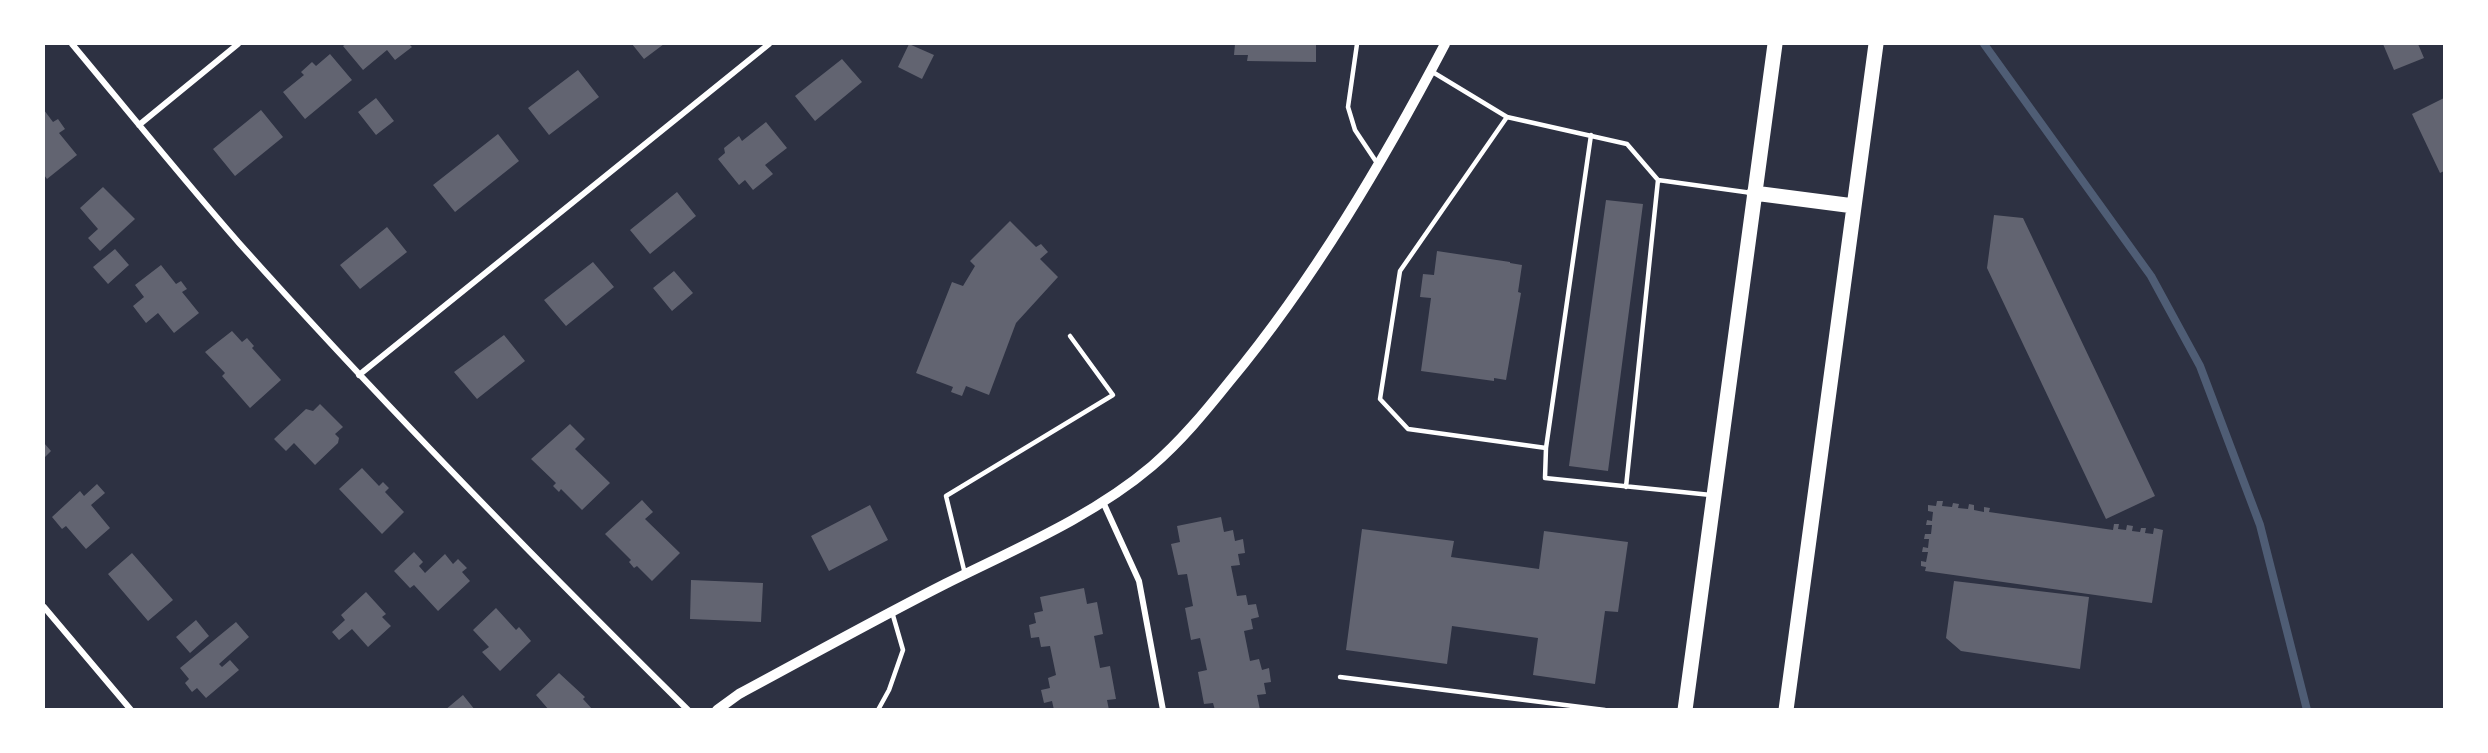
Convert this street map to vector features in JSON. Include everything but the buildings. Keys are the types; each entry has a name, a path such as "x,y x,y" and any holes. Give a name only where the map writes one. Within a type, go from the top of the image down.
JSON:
{"main road":[{"path":"1685,710 1775,44"},
{"path":"1786,710 1876,44"},
{"path":"1755,193 1854,206"}],"street":[{"path":"72,44 238,241 359,375 574,597 688,710"},
{"path":"139,125 238,44"},
{"path":"359,375 769,44"},
{"path":"717,710 739,694 1103,502 1151,466 1195,424 1252,355 1316,265 1445,44"},
{"path":"1103,502 1139,581 1163,710"},
{"path":"44,608 131,710"}],"lane":[{"path":"1357,44 1348,107 1355,130 1377,163"},
{"path":"1431,71 1507,117 1627,144 1658,180 1755,193"},
{"path":"1507,117 1400,271 1380,399 1408,429 1546,448"},
{"path":"1591,135 1546,448 1545,478 1714,496"},
{"path":"1626,487 1658,180"},
{"path":"965,574 946,496 1113,395 1070,336"},
{"path":"878,710 889,690 903,650 892,612"},
{"path":"1340,677 1605,710"}],"waterway":[{"path":"1984,44 2151,276 2200,366 2260,525 2307,710"}]}
